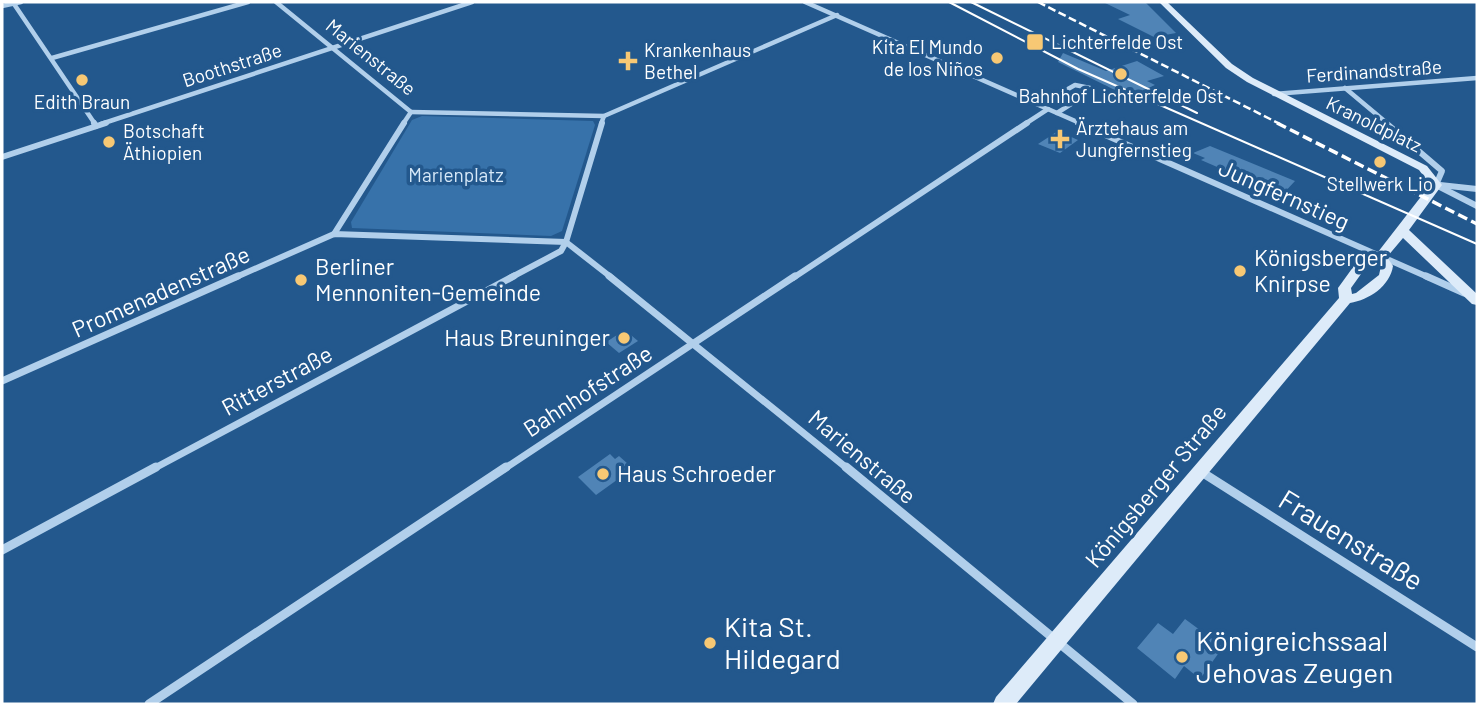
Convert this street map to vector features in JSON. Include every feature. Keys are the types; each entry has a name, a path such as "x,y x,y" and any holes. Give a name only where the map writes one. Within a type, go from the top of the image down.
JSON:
{"main road":[{"name":"Kranoldplatz","path":"1163,2 1229,66 1273,94 1423,168 1436,184"},
{"name":"Königsberger Straße","path":"1381,257 1436,184"},
{"path":"1403,231 1474,298"},
{"name":"Königsberger Straße","path":"1346,299 1344,288 1361,262 1368,256 1381,257"},
{"name":"Königsberger Straße","path":"1003,704 1346,299 1360,297 1385,277 1387,266 1381,257"}],"street":[{"path":"2,6 20,2"},
{"path":"52,58 248,2"},
{"name":"Marienstraße","path":"276,2 411,112"},
{"name":"Boothstraße","path":"2,157 472,2"},
{"name":"Jungfernstieg","path":"805,2 1474,298"},
{"path":"14,4 96,126"},
{"path":"334,234 411,112 604,116 836,16"},
{"name":"Ferdinandstraße","path":"1273,94 1477,78"},
{"path":"1044,107 1075,85 1090,88 1090,92 1057,113"},
{"name":"Kranoldplatz","path":"1345,87 1443,171 1436,184"},
{"name":"Bahnhofstraße","path":"149,704 693,344 1044,107"},
{"path":"334,234 566,242 604,116"},
{"path":"1436,184 1477,189"},
{"path":"1436,184 1477,206"},
{"name":"Promenadenstraße","path":"2,381 334,234"},
{"name":"Marienstraße","path":"566,242 1133,704"},
{"name":"Ritterstraße","path":"2,550 561,251 566,242"},
{"name":"Frauenstraße","path":"1200,471 1477,647"}],"green space":[{"name":"Marienplatz","path":"422,116 593,121 595,125 562,231 551,236 352,228 351,222 412,120"}],"building":[{"path":"1103,2 1145,2 1176,33 1154,37 1118,19 1130,15"},
{"name":"Bahnhof Lichterfelde Ost","path":"1063,53 1106,71 1137,61 1164,76 1147,81 1155,85 1129,97 1058,62"},
{"name":"Ärztehaus am Jungfernstieg","path":"1058,131 1078,140 1060,153 1038,144"},
{"path":"1210,146 1295,181 1282,195 1201,160 1205,158 1193,153"},
{"name":"Haus Breuninger","path":"625,330 638,341 619,353 606,342"},
{"name":"Haus Schroeder","path":"610,454 615,459 619,456 628,464 623,467 628,472 596,495 578,477"},
{"name":"Königreichssaal Jehovas Zeugen","path":"1185,619 1223,647 1200,679 1184,666 1175,679 1137,648 1158,623 1173,634"}],"tram line":[{"path":"949,2 1078,69 1477,244"},
{"path":"971,2 1197,113"}],"railway":[{"path":"1038,2 1280,124"},
{"path":"1277,123 1477,224"}],"place":[{"name":"Lichterfelde Ost","path":"1035,42"},
{"name":"Kita El Mundo de los Niños","path":"997,58"},
{"name":"Krankenhaus Bethel","path":"628,61"},
{"name":"Bahnhof Lichterfelde Ost","path":"1121,74"},
{"name":"Edith Braun","path":"82,80"},
{"name":"Ärztehaus am Jungfernstieg","path":"1060,139"},
{"name":"Botschaft Äthiopien","path":"109,142"},
{"name":"Stellwerk Lio","path":"1380,162"},
{"name":"Königsberger Knirpse","path":"1240,271"},
{"name":"Berliner Mennoniten-Gemeinde","path":"301,280"},
{"name":"Haus Breuninger","path":"624,338"},
{"name":"Haus Schroeder","path":"603,474"},
{"name":"Kita St. Hildegard","path":"710,643"},
{"name":"Königreichssaal Jehovas Zeugen","path":"1182,657"}]}
